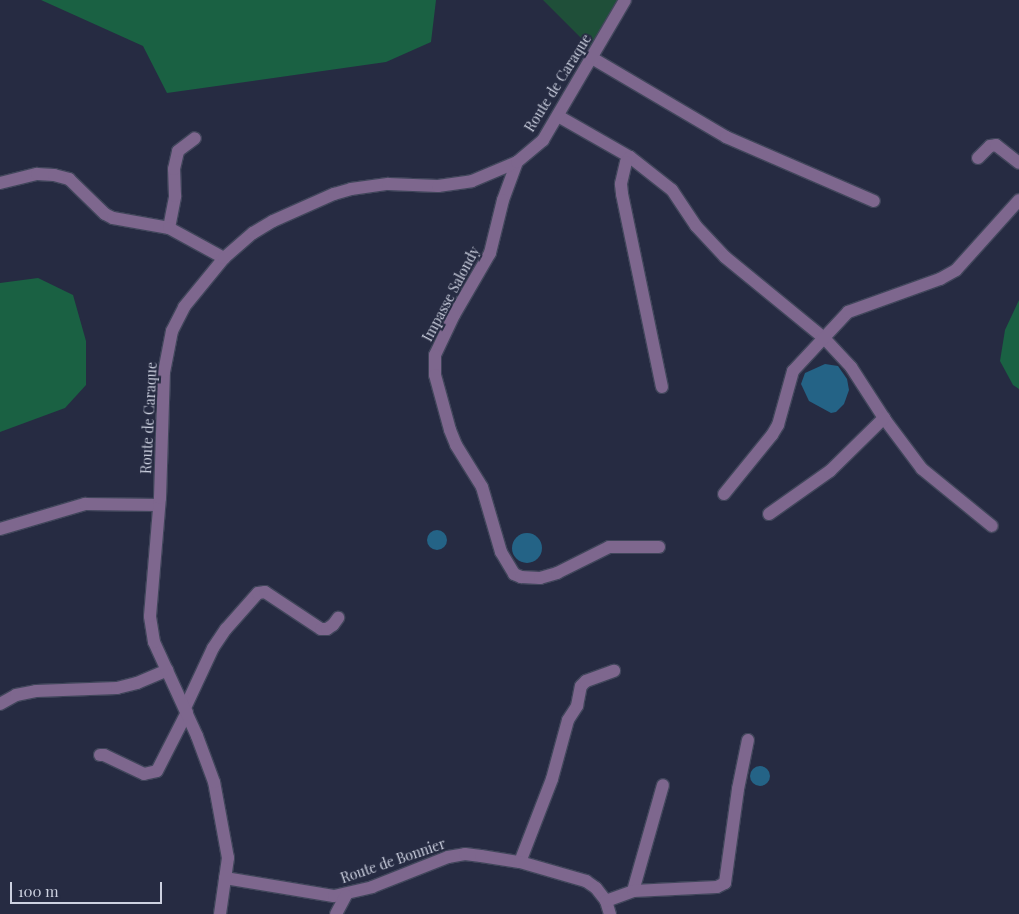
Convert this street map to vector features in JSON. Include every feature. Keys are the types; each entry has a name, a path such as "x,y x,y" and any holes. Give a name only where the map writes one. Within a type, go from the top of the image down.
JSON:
{"street":[{"name":"Route de Caraque","path":"220,914 228,858 214,782 208,761 154,642 150,616 159,505 164,372 172,331 184,307 224,258 253,233 273,221 334,194 371,185 438,186 472,181 517,162 543,140 626,0"},
{"path":"592,58 726,137 874,201"},
{"path":"558,116 630,157 672,190 696,226 725,257 824,338 850,367 884,418 922,468 992,526"},
{"path":"169,228 175,196 174,170 178,151 195,138"},
{"path":"978,158 990,146 996,145 1019,164"},
{"path":"630,157 626,162 621,184 622,194 662,387"},
{"name":"Impasse Salondy","path":"517,162 503,200 490,253 454,315 435,355 435,374 450,430 456,445 482,487 501,552 514,574 521,577 540,578 557,574 609,548 659,547"},
{"path":"0,183 37,174 54,175 69,179 105,214 113,218 169,228 224,258"},
{"path":"724,494 778,425 794,371 848,312 940,279 956,270 1019,200"},
{"path":"769,514 830,471 884,418"},
{"path":"0,529 85,504 159,505"},
{"path":"100,756 104,755 144,774 157,772 214,648 226,629 258,593 266,592 321,629 327,629 338,618"},
{"path":"0,704 16,695 36,691 117,688 137,683 167,670"},
{"path":"520,862 552,779 568,720 577,706 581,686 586,681 614,670"},
{"path":"606,901 633,891 717,887 727,881 738,789 748,740"},
{"path":"633,891 663,785"},
{"name":"Route de Bonnier","path":"225,878 324,895 346,895 372,887 448,857 465,854 520,862 586,881 596,888 606,901 610,914"},
{"path":"336,914 346,895"}],"green space":[{"path":"41,0 436,0 431,42 386,62 167,93 143,46"},
{"path":"543,0 620,0 592,49"},
{"path":"38,278 73,295 86,341 86,385 65,408 0,432 0,283"},
{"path":"1019,300 1019,389 1013,385 1000,361 1005,330"}],"water":[{"path":"825,364 838,366 847,379 849,390 844,404 836,412 831,413 809,401 801,384 805,373"},
{"path":"437,530 444,533 447,540 444,547 437,550 430,547 427,540 430,533"},
{"path":"527,533 538,537 542,548 538,559 527,563 516,559 512,548 516,537"},
{"path":"760,766 767,769 770,776 767,783 760,786 753,783 750,776 753,769"}]}
